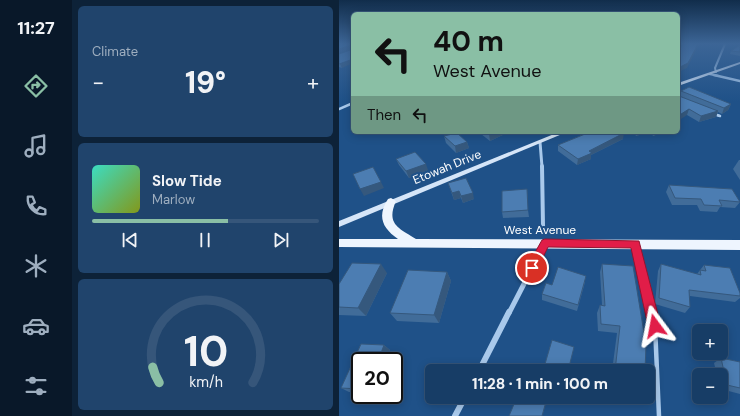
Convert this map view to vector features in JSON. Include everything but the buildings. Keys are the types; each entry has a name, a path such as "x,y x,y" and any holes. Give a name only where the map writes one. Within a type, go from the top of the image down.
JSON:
{"main road":[{"path":"391,202 387,210 387,221 395,231 414,243"},
{"name":"West Avenue","path":"339,243 740,245"}],"street":[{"path":"716,72 715,68 717,63"},
{"path":"680,84 739,63"},
{"path":"709,74 740,80"},
{"path":"339,109 351,104"},
{"name":"Etowah Drive","path":"339,224 559,134"},
{"path":"540,142 543,179 543,226"},
{"path":"483,364 545,243"},
{"path":"455,416 461,404"}],"lane":[{"path":"711,113 720,116"},
{"path":"635,244 655,326 659,416"}],"route":[{"path":"532,268 545,243 635,244 655,326"}]}
